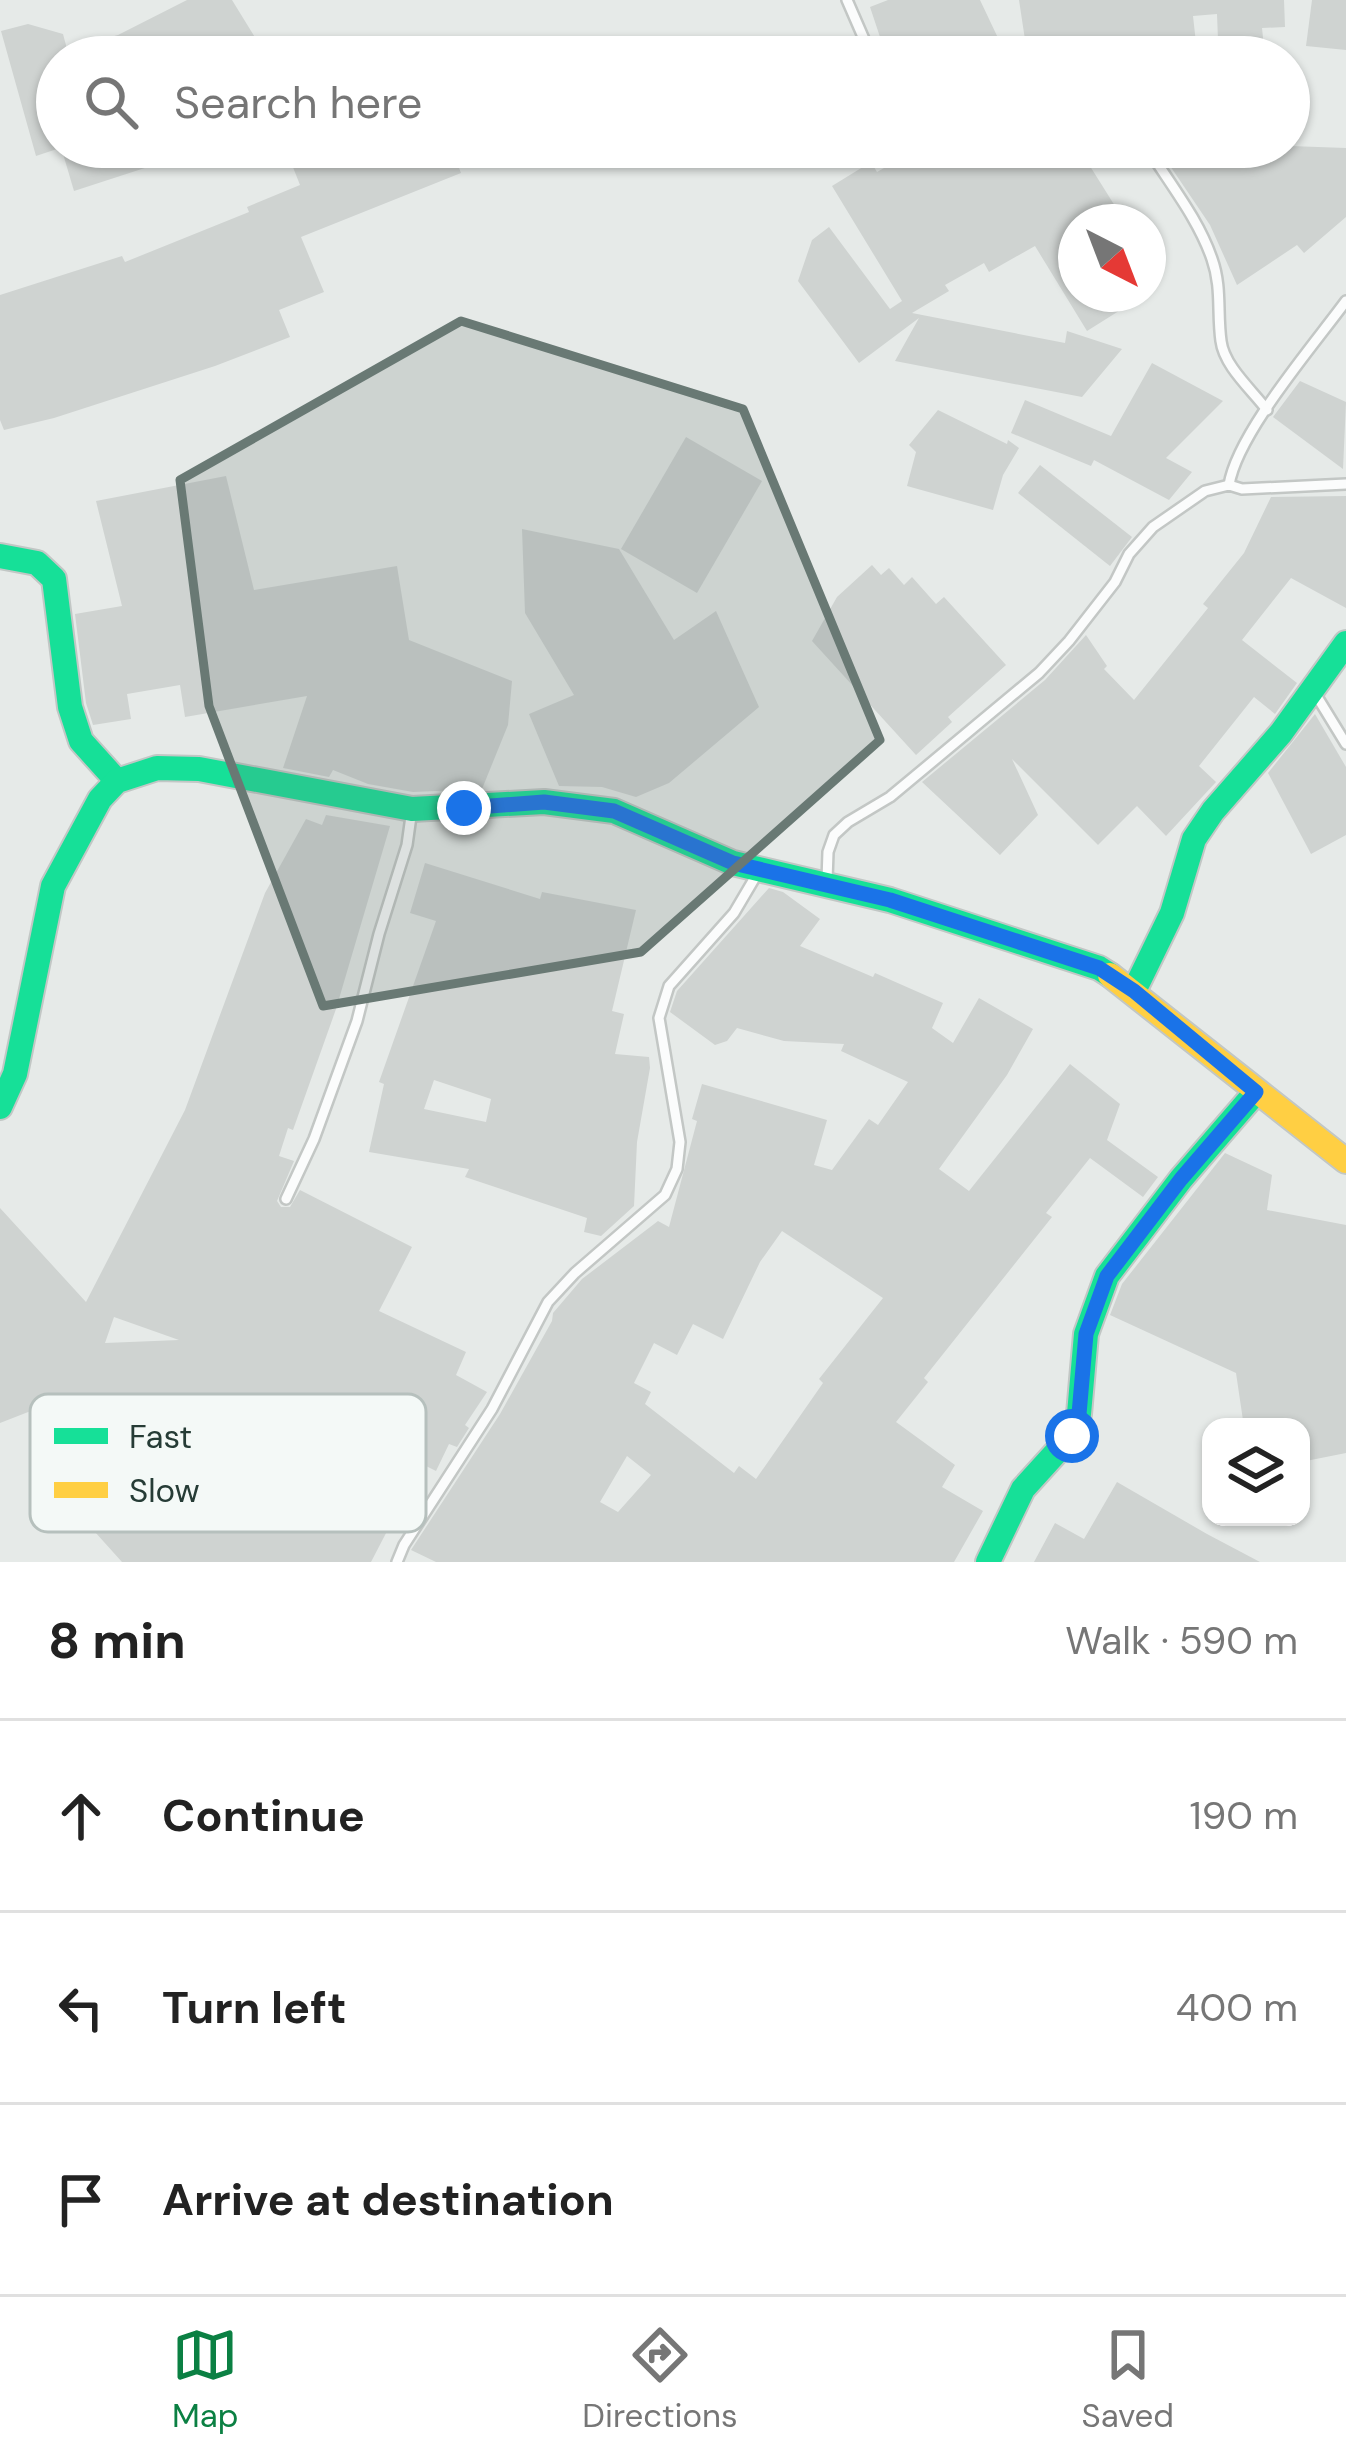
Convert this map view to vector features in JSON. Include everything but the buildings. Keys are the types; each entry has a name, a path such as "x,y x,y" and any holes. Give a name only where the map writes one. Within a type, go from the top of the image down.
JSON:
{"street":[{"path":"0,556 36,560 54,579 70,707 81,741 117,781"},
{"path":"1134,991 1172,913 1194,839 1346,643"},
{"path":"0,1107 15,1074 52,886 100,799 117,781 158,768 200,769 412,809 544,802 614,811 690,847 890,900 1099,968 1346,1161"},
{"path":"988,1562 1023,1489 1072,1436 1079,1414 1086,1334 1107,1276 1256,1092"}],"lane":[{"path":"847,0 863,36"},
{"path":"1161,168 1202,232 1212,259 1220,285 1221,342 1226,358 1267,410"},
{"path":"1228,485 1232,467 1267,410 1346,301"},
{"path":"827,886 828,852 835,835 890,797 1039,673 1081,626 1153,527 1205,491 1228,485 1242,489 1346,484"},
{"path":"1313,690 1346,744"},
{"path":"286,1199 314,1139 357,1022 412,809"},
{"path":"426,1511 492,1409 548,1302 665,1195 677,1169 680,1142 659,1018 669,986 734,913 760,869"},
{"path":"397,1562 412,1532"}],"highlighted area":[{"path":"461,321 743,409 880,740 641,952 323,1006 209,706 180,480"}],"traffic: fast":[{"path":"0,556 37,563 54,579 70,707 81,741 117,781"},
{"path":"1134,991 1172,913 1194,839 1281,733 1346,643"},
{"path":"0,1107 15,1074 53,886 100,799 117,781 157,768 199,769 412,809 544,802 614,811 733,863 890,900 1110,975"},
{"path":"988,1562 1023,1489 1071,1436 1079,1414 1086,1334 1107,1276 1256,1092"}],"traffic: slow":[{"path":"1110,975 1346,1161"}],"route":[{"path":"464,808 544,802 614,811 733,863 890,900 1099,968 1134,991 1256,1092 1107,1276 1086,1334 1079,1414 1072,1436"}]}
